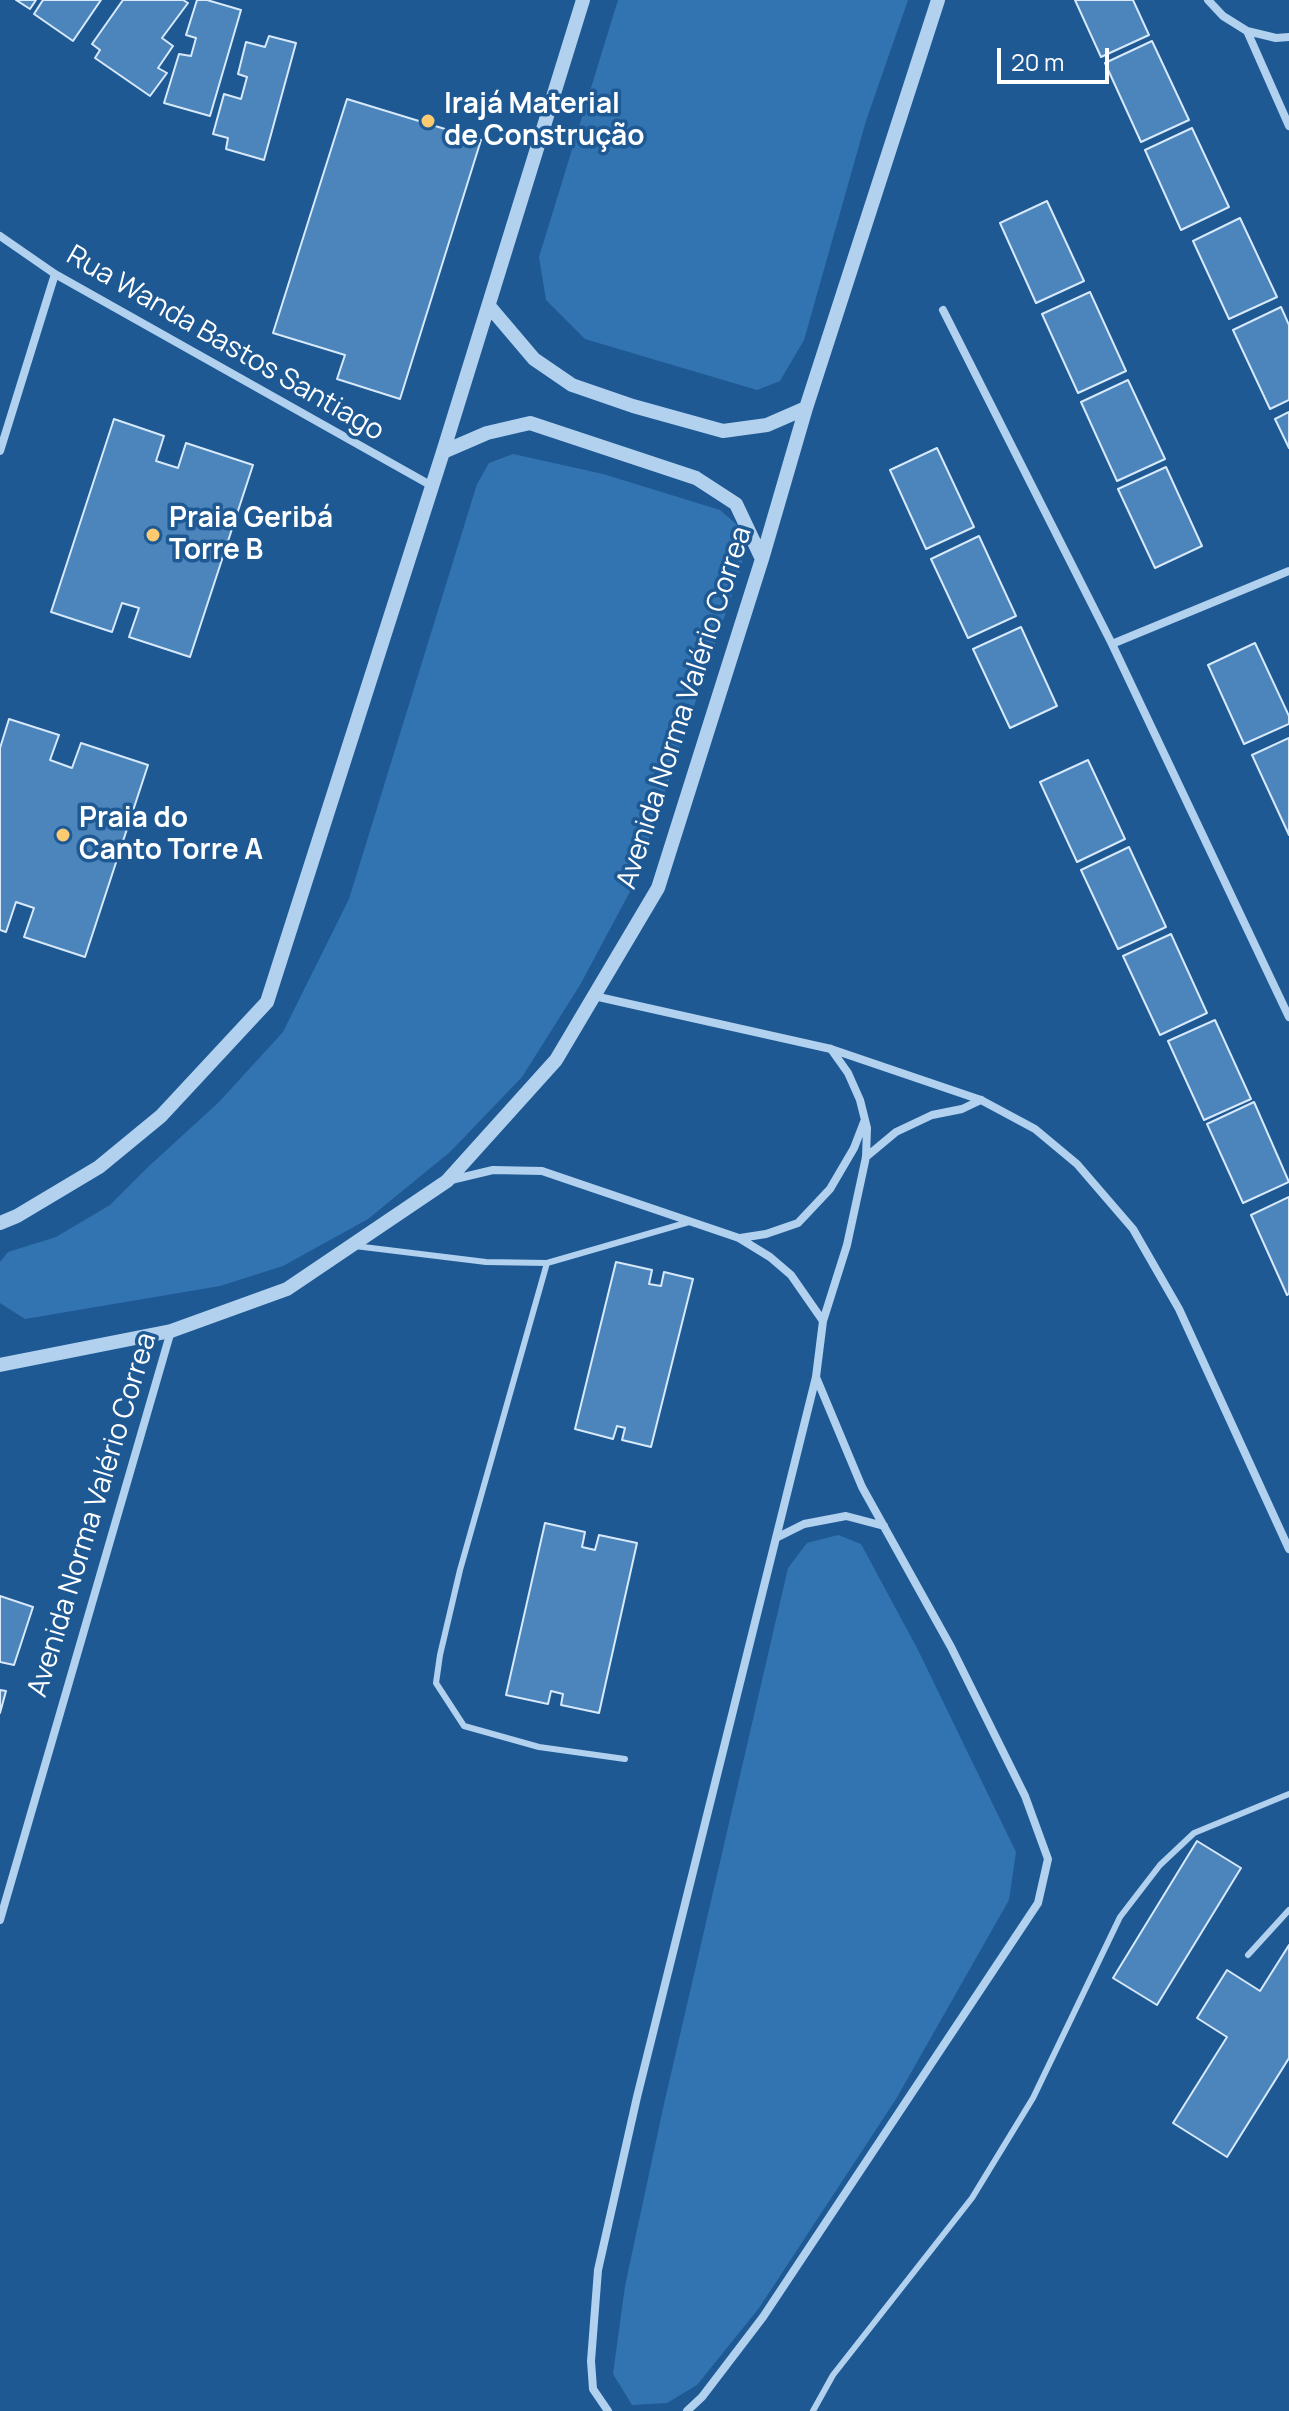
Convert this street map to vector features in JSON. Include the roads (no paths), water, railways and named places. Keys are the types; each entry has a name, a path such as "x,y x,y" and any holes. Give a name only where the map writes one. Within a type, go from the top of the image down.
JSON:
{"street":[{"path":"0,1223 99,1167 161,1116 267,1002 443,452 583,0"},
{"name":"Avenida Norma Valério Correa","path":"0,1920 171,1331 287,1289 447,1181 556,1060 658,888 762,559 806,408 938,0"},
{"path":"1208,0 1223,16 1247,31 1276,38 1289,37"},
{"path":"1247,31 1289,126"},
{"name":"Rua Wanda Bastos Santiago","path":"0,236 55,274 432,486"},
{"path":"0,451 55,274"},
{"path":"489,306 534,359 572,385 633,406 723,431 767,425 806,408"},
{"path":"943,310 1112,644 1289,1017"},
{"path":"443,452 487,433 530,423 696,478 736,504 762,559"},
{"path":"1112,644 1289,571"},
{"path":"593,996 831,1049 981,1100 1035,1129 1077,1164 1133,1229 1179,1309 1289,1549"},
{"path":"608,2411 593,2389 592,2375 598,2270 637,2097 816,1377 823,1321 847,1245 866,1157 865,1120 848,1073 831,1049"},
{"path":"866,1157 896,1132 932,1115 962,1109 981,1100"},
{"path":"739,1238 766,1234 798,1223 830,1189 854,1148 865,1120"},
{"path":"447,1181 493,1170 542,1171 739,1238 770,1257 791,1275 823,1321"},
{"path":"2,1363 171,1331"},
{"path":"687,2411 702,2397 763,2317 1038,1903 1048,1859 1025,1796 951,1647 862,1487 816,1377"},
{"path":"776,1538 804,1524 846,1516 884,1526"}],"lane":[{"path":"352,1245 486,1262 547,1263 691,1221"},
{"path":"547,1263 460,1570 436,1683 464,1726 539,1747 625,1759"},
{"path":"813,2411 833,2375 972,2198 1033,2098 1120,1917 1160,1865 1194,1833 1289,1794"},
{"path":"1248,1955 1289,1910"}],"place":[{"name":"Irajá Material de Construção","path":"428,121"},
{"name":"Praia Geribá Torre B","path":"153,535"},
{"name":"Praia do Canto Torre A","path":"63,835"}]}
